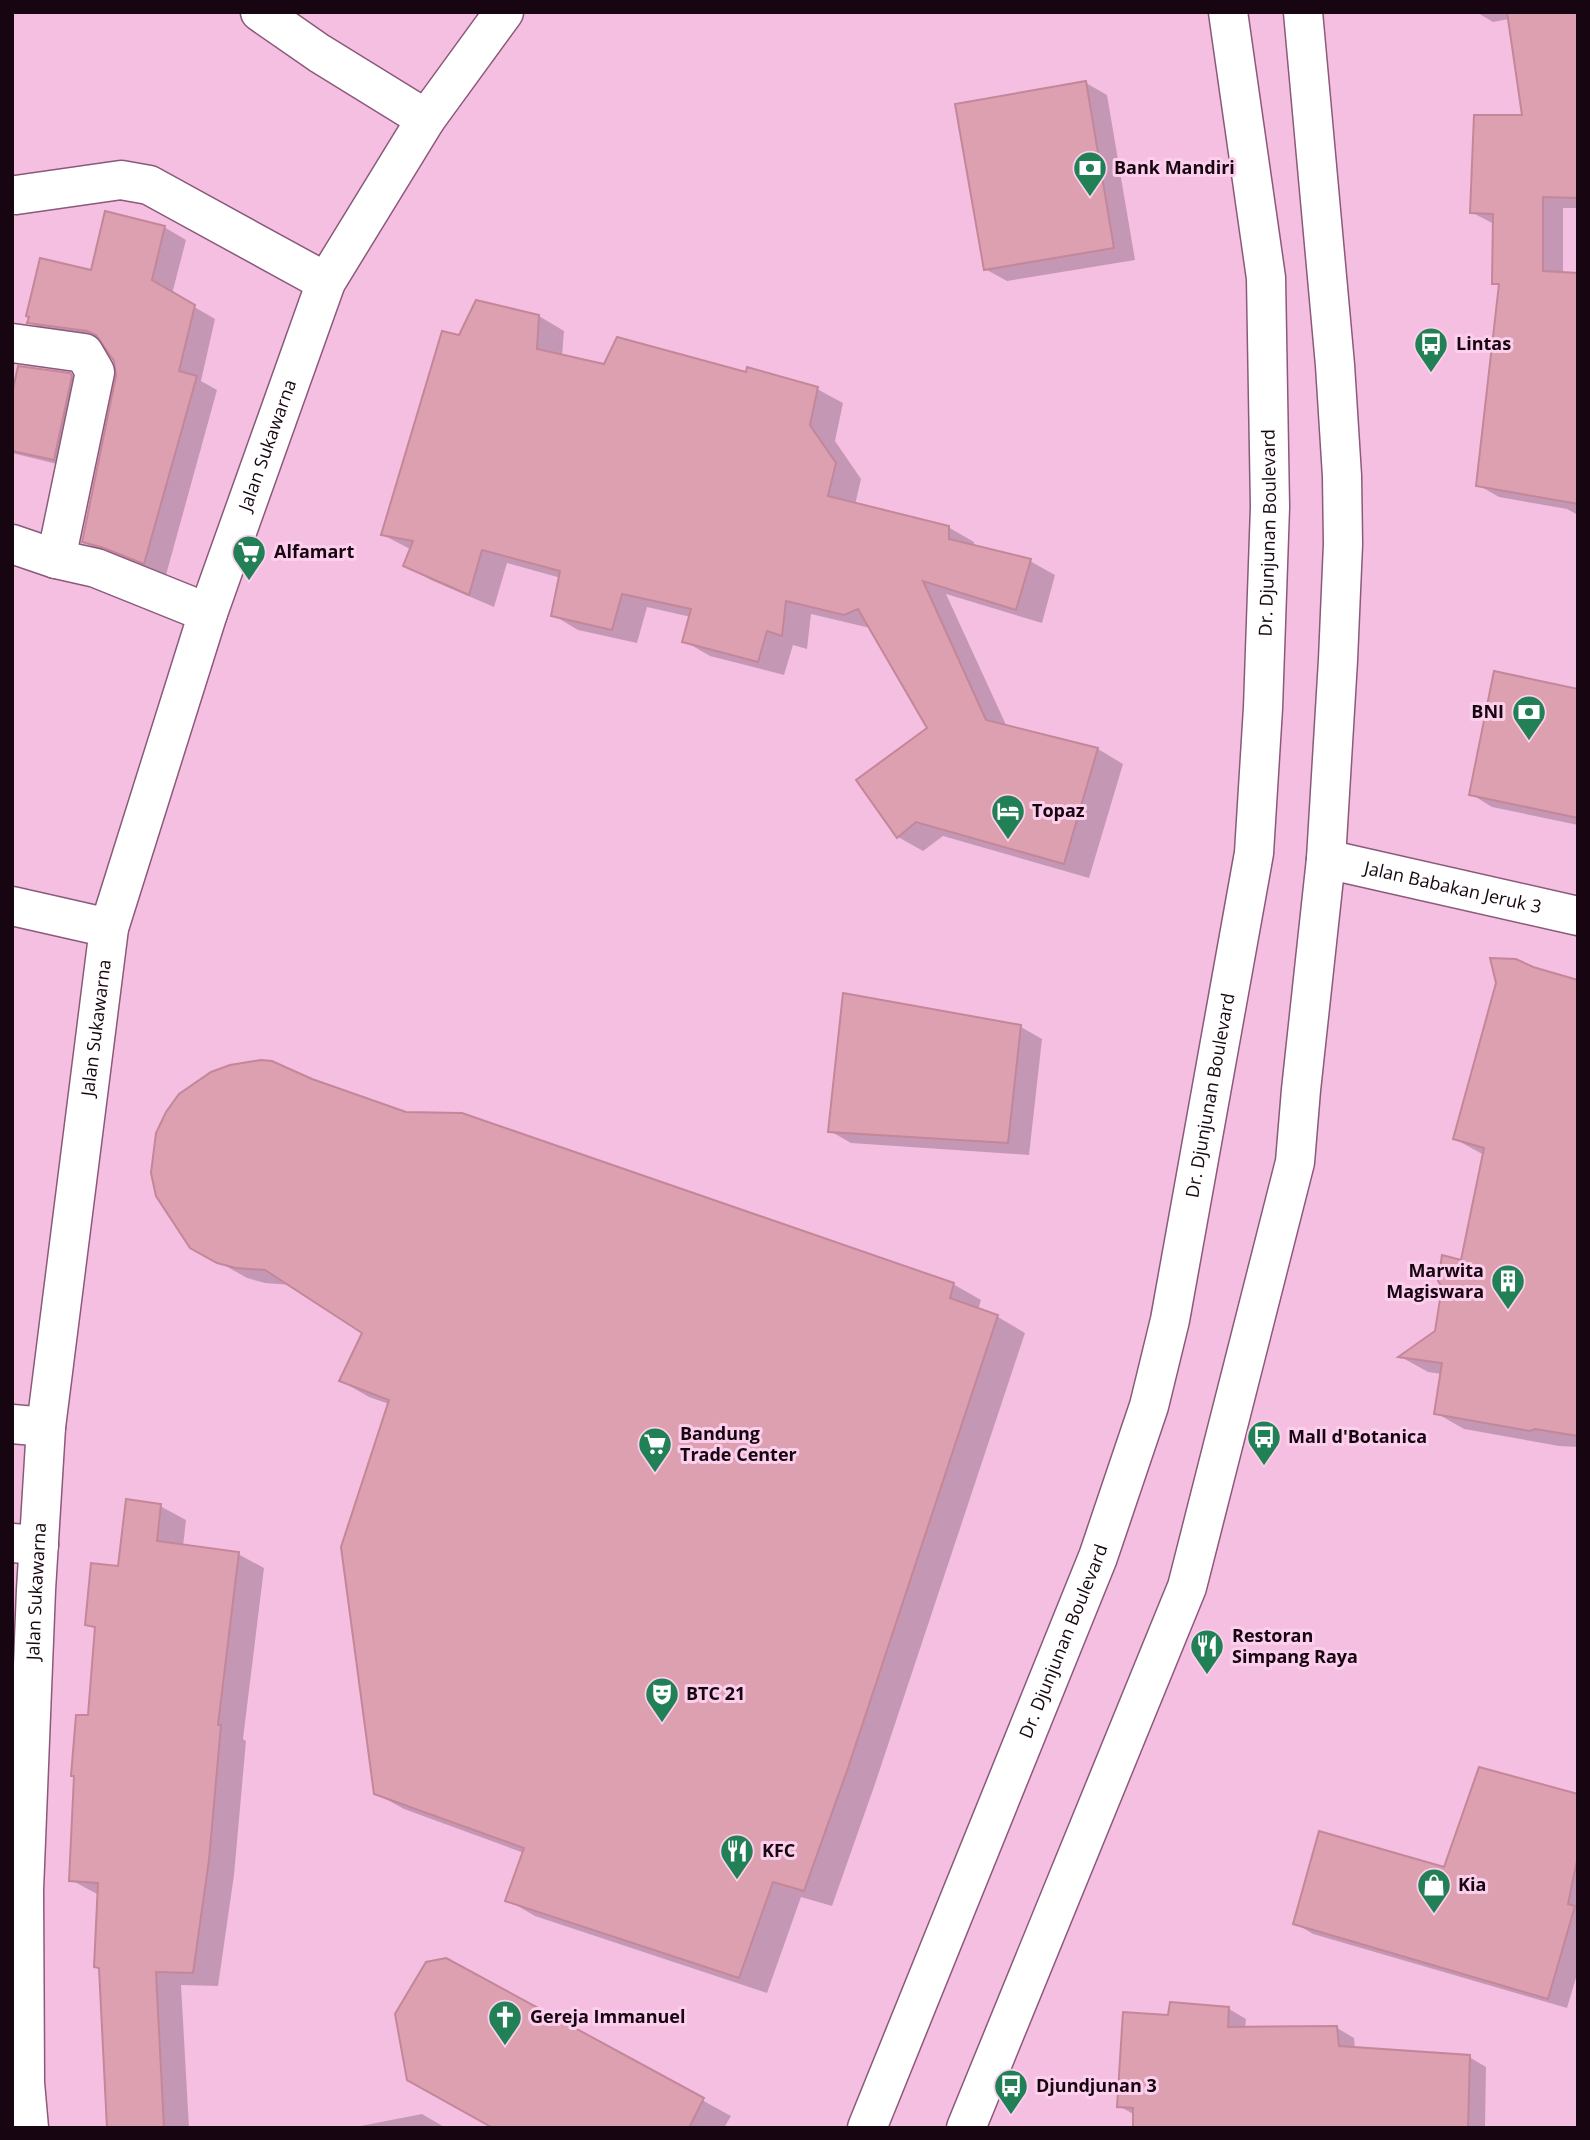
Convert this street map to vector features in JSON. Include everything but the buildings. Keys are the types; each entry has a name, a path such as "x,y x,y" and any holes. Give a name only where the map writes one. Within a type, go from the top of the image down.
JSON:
{"main road":[{"path":"260,12 319,53 426,119"},
{"name":"Jalan Sukawarna","path":"29,2128 19,2085 18,1892 29,1425 109,928 208,613 326,282 426,119 504,12"},
{"name":"Dr. Djunjunan Boulevard","path":"867,2128 1093,1568 1149,1406 1170,1320 1254,853 1263,708 1270,507 1266,278 1228,12"},
{"path":"966,2128 1187,1587 1295,1162 1326,859 1343,544 1342,476 1334,352 1304,12"},
{"path":"16,195 121,180 149,185 326,282"},
{"path":"12,343 84,353 95,372 56,559"},
{"path":"12,544 56,559 96,568 208,613"},
{"name":"Jalan Babakan Jeruk 3","path":"1326,859 1578,916"},
{"path":"12,906 109,928"}],"place":[{"name":"Bank Mandiri","path":"1090,198"},
{"name":"Lintas","path":"1431,374"},
{"name":"Alfamart","path":"249,582"},
{"name":"BNI","path":"1529,742"},
{"name":"Topaz","path":"1008,841"},
{"name":"Marwita Magiswara","path":"1508,1311"},
{"name":"Mall d'Botanica","path":"1264,1467"},
{"name":"Bandung Trade Center","path":"655,1474"},
{"name":"Restoran Simpang Raya","path":"1207,1676"},
{"name":"BTC 21","path":"662,1724"},
{"name":"KFC","path":"737,1881"},
{"name":"Kia","path":"1434,1915"},
{"name":"Gereja Immanuel","path":"505,2047"},
{"name":"Djundjunan 3","path":"1011,2116"}]}
